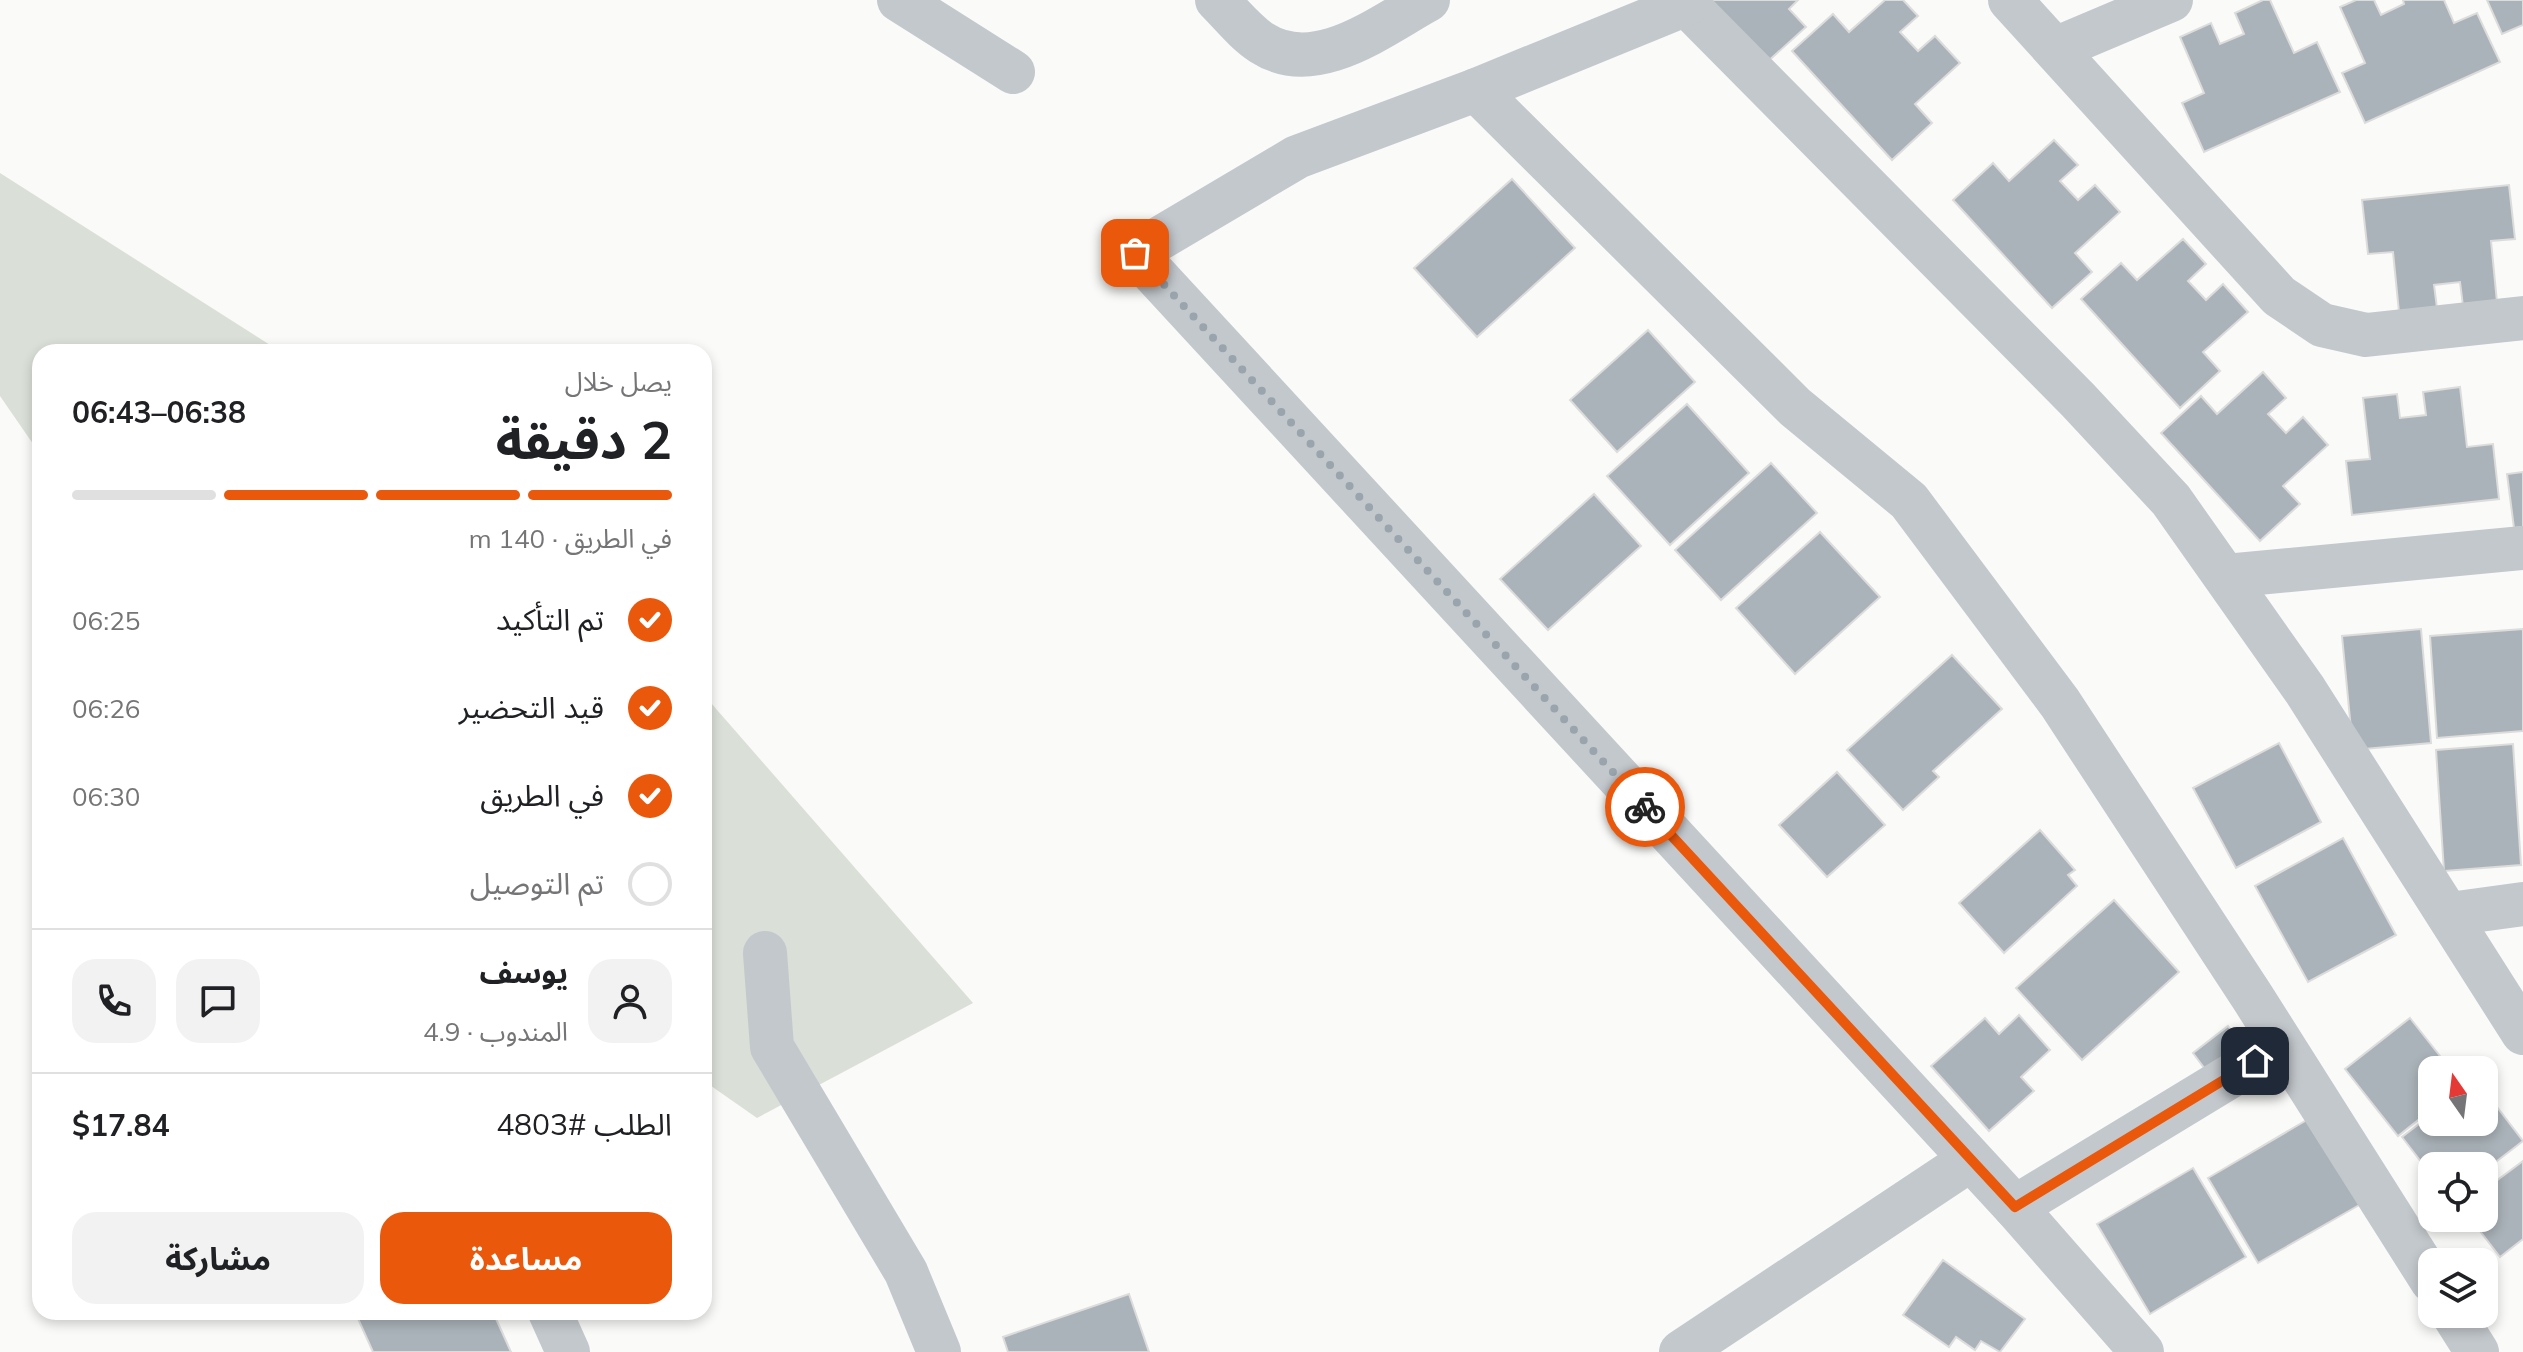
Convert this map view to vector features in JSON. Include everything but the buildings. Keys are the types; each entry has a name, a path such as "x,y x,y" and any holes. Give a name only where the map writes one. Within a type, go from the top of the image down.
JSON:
{"street":[{"path":"899,0 1013,72"},
{"path":"1217,0 1262,44 1292,54 1334,50 1428,0"},
{"path":"2010,0 2279,296 2322,325 2366,335 2523,318"},
{"path":"2055,49 2171,0"},
{"path":"2142,1352 2015,1207 1135,253 1297,157 1476,90 1684,2 2078,400 2171,500 2226,576 2450,914 2523,1033"},
{"path":"1476,90 1795,407 1909,501 2060,703 2418,1259"},
{"path":"2226,576 2523,548"},
{"path":"2450,914 2523,904"},
{"path":"765,953 772,1047 906,1272 939,1352"},
{"path":"2015,1207 2282,1045"},
{"path":"1681,1352 1970,1160"},
{"path":"554,1320 568,1352"},
{"path":"2462,1328 2477,1352"}],"shaded area":[{"path":"0,173 268,344 32,344 32,442 0,396"},
{"path":"712,704 973,1003 757,1118 712,1087"}],"way so far":[{"path":"1135,253 1645,807"}],"route":[{"path":"1645,807 2015,1207 2255,1061"}]}
